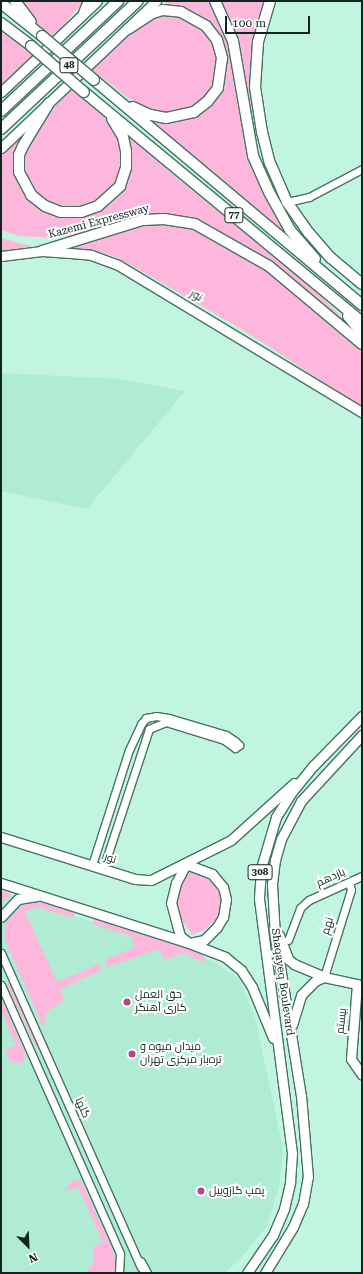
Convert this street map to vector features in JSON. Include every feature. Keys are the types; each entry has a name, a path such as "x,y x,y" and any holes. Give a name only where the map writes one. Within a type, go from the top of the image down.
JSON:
{"highway":[{"path":"15,1 40,34"},
{"path":"84,13 89,1"},
{"name":"48","path":"1,111 118,1"},
{"name":"48","path":"1,129 138,1"},
{"path":"215,1 233,41 248,134 253,156 262,177 290,230 347,292"},
{"path":"262,177 254,133 253,107 258,42 270,1"},
{"path":"1,3 40,34"},
{"path":"117,98 150,115 166,118 180,117 194,112 208,101 221,79 222,58 217,40 206,26 190,15 163,10 147,15 128,28"},
{"name":"77","path":"4,24 32,46 105,110 335,298 362,322"},
{"name":"77","path":"40,34 362,305"},
{"path":"255,88 268,157 288,202 322,249 362,284"},
{"path":"49,103 19,155 19,172 31,195 45,206 62,212 81,212 98,206 114,193 124,176 127,159 125,144 105,110"},
{"name":"Kazemi Expressway","path":"42,251 143,220 164,219 195,224 269,266 362,344"},
{"path":"335,298 362,333"}],"main road":[{"path":"1,92 97,1"},
{"path":"1,148 156,1"},
{"name":"نور","path":"1,256 42,251 91,255 118,265 362,412"},
{"name":"Shaqayeq Boulevard","path":"247,1273 273,1235 284,1209 290,1182 292,1153 259,898 261,868 276,817 313,766 362,716"},
{"name":"Shaqayeq Boulevard","path":"265,1273 293,1227 302,1204 308,1177 301,1096 274,921 272,884 281,839 301,801 362,735"},
{"name":"نور","path":"1,837 145,881 186,864 232,840 313,766"},
{"path":"186,864 212,874 223,886 226,899 223,917 217,927 204,940 192,945 180,936 172,903 176,883 186,864"},
{"path":"1,883 225,957 241,970 260,1003 281,1061"},
{"path":"1,918 18,899 40,896"},
{"path":"274,921 288,959 301,968 324,976 360,985"},
{"path":"291,1032 301,995 315,981 324,976"},
{"name":"بیستم","path":"360,985 351,1059 362,1075"},
{"path":"140,1262 146,1273"}],"street":[{"path":"288,202 309,197 362,168"},
{"path":"92,865 129,750 141,724 146,718 156,716 169,718 226,735 239,745 235,748 224,740 166,722 149,729 103,869"},
{"name":"یازدهم","path":"288,940 300,908 309,900 362,876"},
{"name":"نهم","path":"324,976 351,890 349,882"},
{"name":"گلها","path":"1,953 92,1159 140,1262 141,1273"},
{"path":"1,985 120,1254 119,1273"},
{"path":"38,1068 50,1063"},
{"path":"61,1120 73,1116"},
{"path":"80,1164 92,1159"}],"shaded area":[{"path":"18,1 84,1 53,37 31,20"},
{"path":"167,1 212,1 227,33 255,171 272,207 303,248 139,113 170,121 193,116 222,86 225,78 226,64 213,28 204,19 190,11 161,8"},
{"path":"218,1 264,1 253,43 251,120"},
{"path":"159,14 181,15 210,34 218,56 216,82 209,95 189,111 158,114 139,106 92,70 131,33"},
{"path":"1,27 34,54 1,85"},
{"path":"74,87 104,114 118,132 124,161 117,184 100,201 76,210 51,205 34,194 23,174 24,151 50,110"},
{"path":"37,118 15,151 14,158 15,172 29,197 63,216 88,215 119,195 127,177 119,123 171,173 310,286 360,335 273,264 200,219 169,214 130,217 80,235 56,238 18,236 1,230 1,152"},
{"path":"157,222 195,228 275,274 362,348 362,407 243,330 131,265 113,256 87,249 53,249 136,225"},
{"path":"1,238 18,243 33,246 1,252"},
{"path":"1,373 120,379 185,391 87,509 1,491"},
{"path":"189,869 212,882 220,894 221,908 216,920 204,930 192,935 178,913 178,892"},
{"path":"1,890 12,894 1,903"},
{"name":"میدان میوه و تره‌بار مرکزی تهران","path":"1,892 215,962 239,979 256,1021 283,1149 279,1187 267,1226 239,1260 225,1273 1,1273"},
{"path":"37,901 75,913 73,918 37,907 25,912 57,982 99,964 102,970 60,989 65,1000 50,1009 45,1016 44,1029 4,938 7,921 14,913 22,906"},
{"path":"94,918 202,953 206,960 202,962 184,953 165,960 159,949 108,967 105,960 135,947 131,936 92,924"},
{"path":"10,982 40,1046 39,1048 36,1047 7,985"},
{"path":"1,998 25,1052 24,1060 20,1063 10,1062 5,1050 16,1045 1,1011"},
{"path":"78,1179 82,1182 111,1246 115,1260 115,1273 85,1273 94,1262 93,1247 103,1242 78,1187 68,1191 67,1187 70,1183"}],"place":[{"name":"حق العمل کاری آهنگر","path":"127,1002"},
{"name":"میدان میوه و تره‌بار مرکزی تهران","path":"132,1054"},
{"name":"پمپ گازوییل","path":"201,1191"}]}
